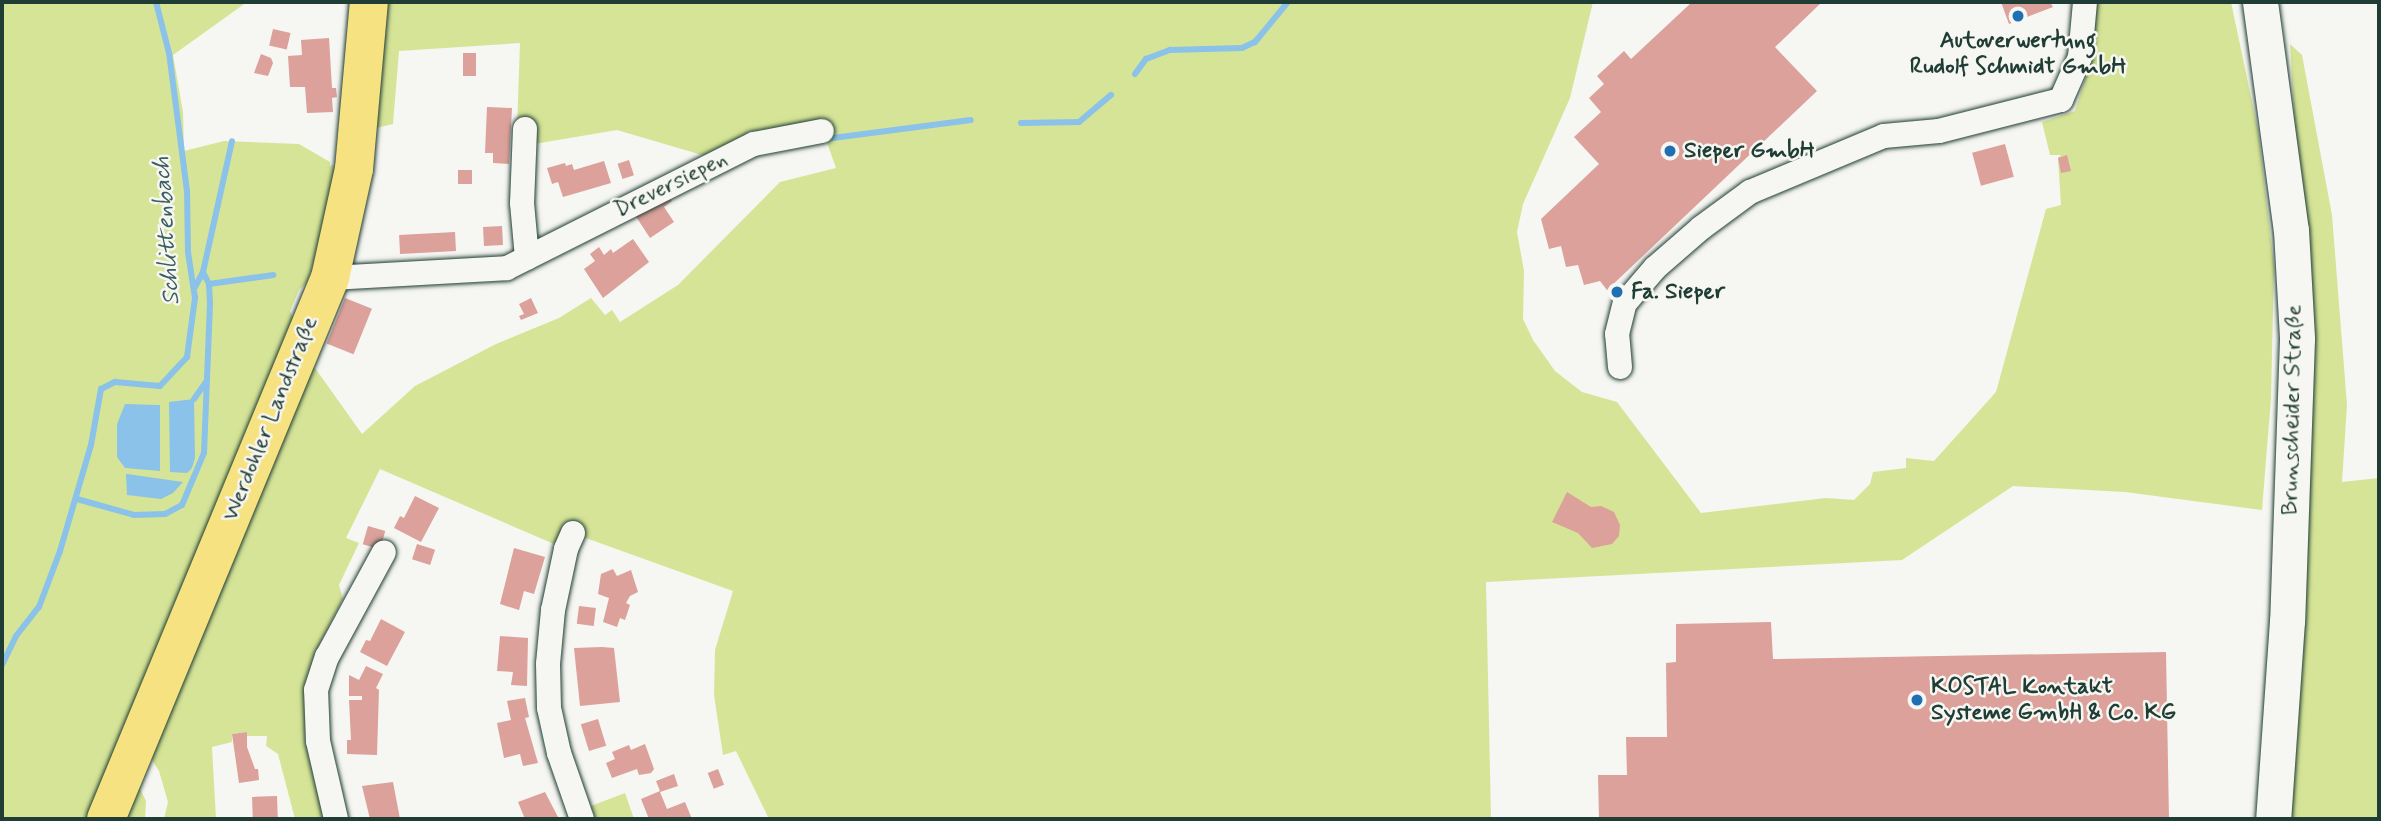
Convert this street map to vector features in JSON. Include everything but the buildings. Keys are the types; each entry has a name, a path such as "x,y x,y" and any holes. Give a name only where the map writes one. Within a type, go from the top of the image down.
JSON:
{"main road":[{"name":"Werdohler Landstraße","path":"106,819 330,278 354,169 369,2"},
{"name":"Brunscheider Straße","path":"2260,2 2291,230 2297,339 2288,594 2273,819"}],"street":[{"path":"1620,367 1617,334 1625,303 1655,268 1701,228 1750,192 1884,136 1939,131 2060,100 2080,57 2085,2"},
{"path":"526,129 522,203 527,258"},
{"name":"Dreversiepen","path":"330,278 507,268 754,144 822,131"},
{"path":"573,533 566,549 553,610 548,664 549,708 559,753 582,819"},
{"path":"336,819 318,741 316,690 327,657 384,552"}],"green space":[{"path":"2,2 247,2 173,55 183,112 184,151 224,141 299,144 330,162 330,167 332,164 335,171 318,252 307,282 299,290 290,311 295,321 91,819 2,819"},
{"path":"383,2 1593,2 1570,98 1523,204 1517,232 1524,271 1523,319 1533,340 1555,371 1582,392 1617,402 1701,513 1826,498 1854,500 1870,484 1873,472 1906,468 1906,458 1934,461 1996,392 2046,209 2061,205 2058,158 2061,155 2050,155 2042,122 2075,111 2091,60 2097,2 2231,2 2258,130 2274,265 2271,398 2262,510 2125,492 2013,486 1902,560 1486,582 1491,819 769,819 736,751 723,755 714,695 715,650 733,591 583,537 575,553 380,469 346,538 359,543 339,585 343,599 315,653 305,689 305,741 324,819 295,819 278,754 266,746 267,736 246,736 247,732 232,734 232,742 212,747 216,819 164,819 168,802 159,771 149,755 306,364 315,368 362,434 415,386 496,344 559,318 591,298 605,315 612,310 620,322 678,285 780,182 836,168 825,137 719,160 617,130 534,144 517,129 520,43 399,51 393,124 372,129"},
{"path":"2290,44 2302,55 2332,215 2347,405 2342,482 2379,478 2379,819 2291,819 2296,714 2295,130"},
{"path":"138,785 146,801 145,819 126,819"},
{"path":"625,793 634,819 596,819 591,806"}],"water":[{"path":"194,399 195,458 192,468 187,473 170,472 169,402"},
{"path":"125,404 160,405 160,471 125,468 117,457 117,424"},
{"path":"126,474 183,482 173,493 161,499 127,495"}],"waterway":[{"name":"Schlittenbach","path":"2,665 16,636 39,607 60,551 91,445 101,389 115,382 160,386 187,357 195,298 188,252 187,191 169,53 156,2"},
{"path":"1135,74 1146,59 1170,50 1242,48 1255,42 1288,2"},
{"path":"1021,123 1079,122 1111,95"},
{"path":"825,139 971,120"},
{"path":"195,287 203,272 232,141"},
{"path":"77,499 134,515 165,514 182,505 204,453 210,303 209,284 203,272"},
{"path":"209,284 273,275"},
{"path":"194,399 205,383"}],"place":[{"name":"Autoverwertung Rudolf Schmidt GmbH","path":"2018,16"},
{"name":"Sieper GmbH","path":"1670,151"},
{"name":"Fa. Sieper","path":"1617,292"},
{"name":"KOSTAL Kontakt Systeme GmbH & Co. KG","path":"1917,700"}]}
